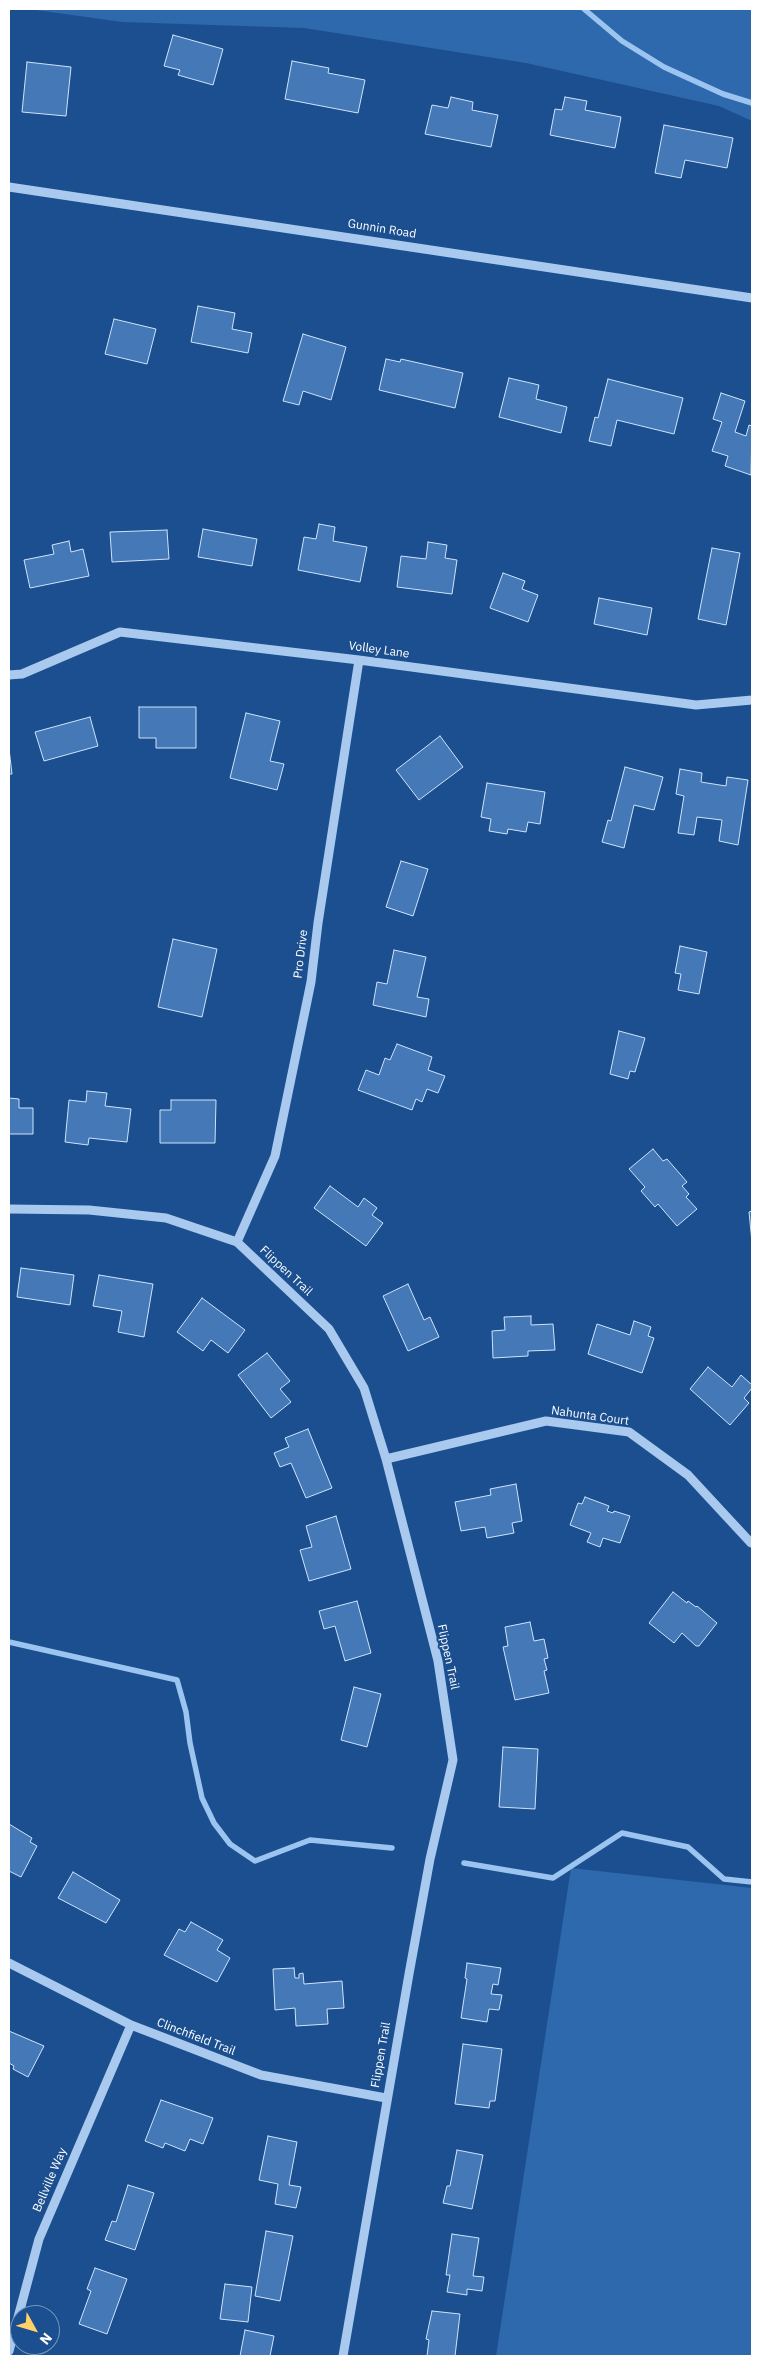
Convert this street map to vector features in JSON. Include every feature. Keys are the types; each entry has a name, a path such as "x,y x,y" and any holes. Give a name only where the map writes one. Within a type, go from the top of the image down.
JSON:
{"street":[{"name":"Gunnin Road","path":"9,187 752,298"},
{"name":"Volley Lane","path":"9,675 22,674 120,632 359,660 696,705 752,700"},
{"name":"Pro Drive","path":"237,1242 275,1156 310,982 359,660"},
{"name":"Flippen Trail","path":"9,1209 89,1210 166,1218 237,1242 329,1329 364,1388 386,1459 438,1661 453,1760 430,1859 386,2098 343,2356"},
{"name":"Nahunta Court","path":"386,1459 546,1421 629,1432 688,1475 751,1543"},
{"name":"Clinchfield Trail","path":"9,1963 131,2025 261,2075 386,2098"},
{"name":"Bellville Way","path":"9,2351 39,2239 131,2025"}],"shaded area":[{"path":"29,9 752,9 752,121 719,106 526,63 304,28 122,22"},
{"path":"571,1868 752,1888 752,2356 496,2356"}],"building":[{"path":"173,35 223,49 213,85 178,75 180,70 164,66"},
{"path":"292,61 329,68 328,73 365,80 358,113 285,99"},
{"path":"27,62 71,67 66,116 22,112"},
{"path":"451,97 473,102 472,110 498,115 491,147 425,134 432,105 448,108"},
{"path":"565,97 587,101 585,110 621,117 615,148 550,135 555,109 562,110"},
{"path":"664,125 733,138 727,168 685,160 681,178 655,173"},
{"path":"198,306 235,313 232,329 252,333 248,353 191,342"},
{"path":"114,319 156,329 147,364 105,354"},
{"path":"303,334 346,347 331,400 303,391 299,405 283,401"},
{"path":"386,359 400,362 401,359 463,373 455,408 379,390"},
{"path":"509,378 539,385 536,399 567,407 561,433 499,417"},
{"path":"608,379 683,398 674,434 617,420 611,446 589,441 595,417 598,418"},
{"path":"721,393 745,401 735,432 746,436 749,425 752,426 751,475 725,466 728,456 712,451 722,422 713,419"},
{"path":"319,524 335,527 333,541 367,547 360,582 298,570 304,537 316,539"},
{"path":"203,529 257,539 252,566 198,557"},
{"path":"167,530 169,559 112,562 110,532"},
{"path":"69,541 71,552 83,549 89,576 30,588 24,560 54,554 52,545"},
{"path":"428,542 447,545 445,558 457,560 452,594 397,587 401,556 426,559"},
{"path":"712,548 740,553 726,625 698,619"},
{"path":"503,573 525,581 522,589 538,595 528,622 490,608"},
{"path":"599,598 652,608 647,635 594,624"},
{"path":"139,707 196,707 196,748 156,748 156,738 139,738"},
{"path":"246,713 280,721 270,761 284,764 277,790 230,778"},
{"path":"90,717 98,746 44,761 35,732"},
{"path":"440,736 463,767 419,800 396,770"},
{"path":"9,749 12,774 9,774"},
{"path":"625,767 663,777 654,810 634,805 624,848 602,842 608,820 611,821"},
{"path":"680,769 702,773 701,782 726,786 727,777 748,780 738,845 719,841 722,820 697,817 694,835 678,833 684,796 676,794"},
{"path":"487,783 545,792 540,824 528,822 526,832 508,829 507,834 489,831 491,819 481,817"},
{"path":"401,861 428,869 413,916 386,907"},
{"path":"173,939 217,949 202,1017 158,1007"},
{"path":"680,946 707,952 699,994 678,990 681,974 675,973"},
{"path":"394,950 426,957 417,997 429,999 426,1017 373,1005 377,982 387,984"},
{"path":"619,1031 645,1038 635,1072 630,1071 628,1079 610,1074"},
{"path":"397,1044 432,1057 428,1070 445,1076 438,1093 427,1089 422,1102 416,1099 412,1110 358,1090 366,1070 379,1075 385,1058 390,1060"},
{"path":"87,1091 107,1093 105,1106 131,1109 127,1142 89,1138 88,1145 65,1142 69,1100 86,1102"},
{"path":"9,1098 19,1099 19,1108 33,1108 33,1134 9,1134"},
{"path":"171,1100 216,1100 215,1143 160,1143 160,1110 171,1110"},
{"path":"653,1149 663,1161 667,1159 687,1182 682,1186 689,1194 686,1197 697,1209 677,1226 658,1204 655,1207 641,1191 645,1187 629,1169"},
{"path":"330,1186 358,1207 364,1198 377,1208 372,1215 383,1223 366,1246 314,1208"},
{"path":"752,1211 752,1242 749,1212"},
{"path":"21,1268 74,1275 70,1305 17,1297"},
{"path":"99,1275 153,1284 144,1337 118,1332 122,1311 93,1306"},
{"path":"408,1284 424,1320 430,1317 439,1337 408,1351 383,1296"},
{"path":"202,1298 245,1330 228,1353 211,1340 203,1351 177,1332"},
{"path":"531,1316 531,1325 553,1324 555,1350 528,1351 528,1356 493,1358 492,1331 505,1330 504,1317"},
{"path":"634,1321 651,1327 648,1336 654,1338 642,1373 588,1354 597,1324 630,1335"},
{"path":"267,1353 290,1381 280,1389 291,1402 271,1418 238,1375"},
{"path":"708,1367 732,1387 741,1375 752,1385 752,1388 744,1398 749,1403 730,1425 690,1389"},
{"path":"308,1429 332,1488 306,1498 291,1463 280,1467 274,1453 289,1447 285,1438"},
{"path":"516,1484 522,1521 512,1523 514,1533 487,1538 485,1527 461,1531 455,1502 491,1495 490,1489"},
{"path":"585,1497 609,1506 607,1511 630,1516 620,1543 603,1538 600,1547 587,1542 591,1533 570,1525 578,1503 582,1504"},
{"path":"336,1516 351,1569 309,1581 300,1550 312,1547 306,1526"},
{"path":"673,1592 687,1603 688,1601 697,1606 717,1623 699,1646 696,1646 682,1633 674,1643 649,1623"},
{"path":"357,1601 371,1653 345,1661 335,1626 324,1629 319,1611"},
{"path":"530,1622 534,1641 544,1639 548,1658 544,1659 547,1670 544,1671 549,1693 515,1700 503,1647 508,1646 505,1627"},
{"path":"354,1687 381,1694 367,1747 341,1740"},
{"path":"503,1747 538,1749 535,1809 499,1807"},
{"path":"9,1824 32,1838 30,1842 37,1846 21,1877 9,1871"},
{"path":"73,1872 120,1900 106,1923 58,1898"},
{"path":"191,1922 223,1940 217,1950 230,1958 217,1982 164,1955 179,1929 185,1932"},
{"path":"467,1963 501,1968 498,1985 493,1984 491,1994 502,1995 499,2010 489,2009 487,2022 461,2018 467,1979 465,1978"},
{"path":"294,1968 295,1978 299,1978 299,1974 303,1973 304,1984 342,1981 344,2008 327,2009 328,2024 296,2026 295,2008 275,2010 273,1969"},
{"path":"9,2031 44,2046 28,2077 13,2069 14,2066 9,2063"},
{"path":"463,2044 502,2049 495,2101 490,2101 489,2108 455,2104"},
{"path":"161,2100 213,2118 203,2144 190,2139 185,2151 165,2143 163,2148 145,2141"},
{"path":"268,2136 297,2142 289,2185 301,2187 296,2208 275,2204 278,2184 259,2180"},
{"path":"457,2150 483,2155 472,2209 443,2203 447,2186 450,2186"},
{"path":"128,2185 154,2193 135,2250 105,2240 112,2221 116,2222"},
{"path":"266,2231 293,2236 280,2301 255,2296"},
{"path":"452,2234 479,2238 473,2276 484,2277 482,2291 467,2289 467,2295 447,2292 450,2275 446,2275"},
{"path":"95,2268 127,2279 107,2334 79,2324 91,2291 87,2289"},
{"path":"225,2284 252,2287 248,2322 220,2319"},
{"path":"432,2311 460,2314 455,2356 427,2356 429,2340 426,2339"},
{"path":"245,2330 274,2336 270,2356 240,2356"}],"waterway":[{"path":"584,9 622,41 664,67 723,94 752,103"},
{"path":"9,1642 177,1680 186,1712 190,1743 202,1798 214,1823 230,1844 255,1861 310,1840 392,1848"},
{"path":"464,1863 553,1878 622,1833 688,1847 724,1879 752,1882"}]}
